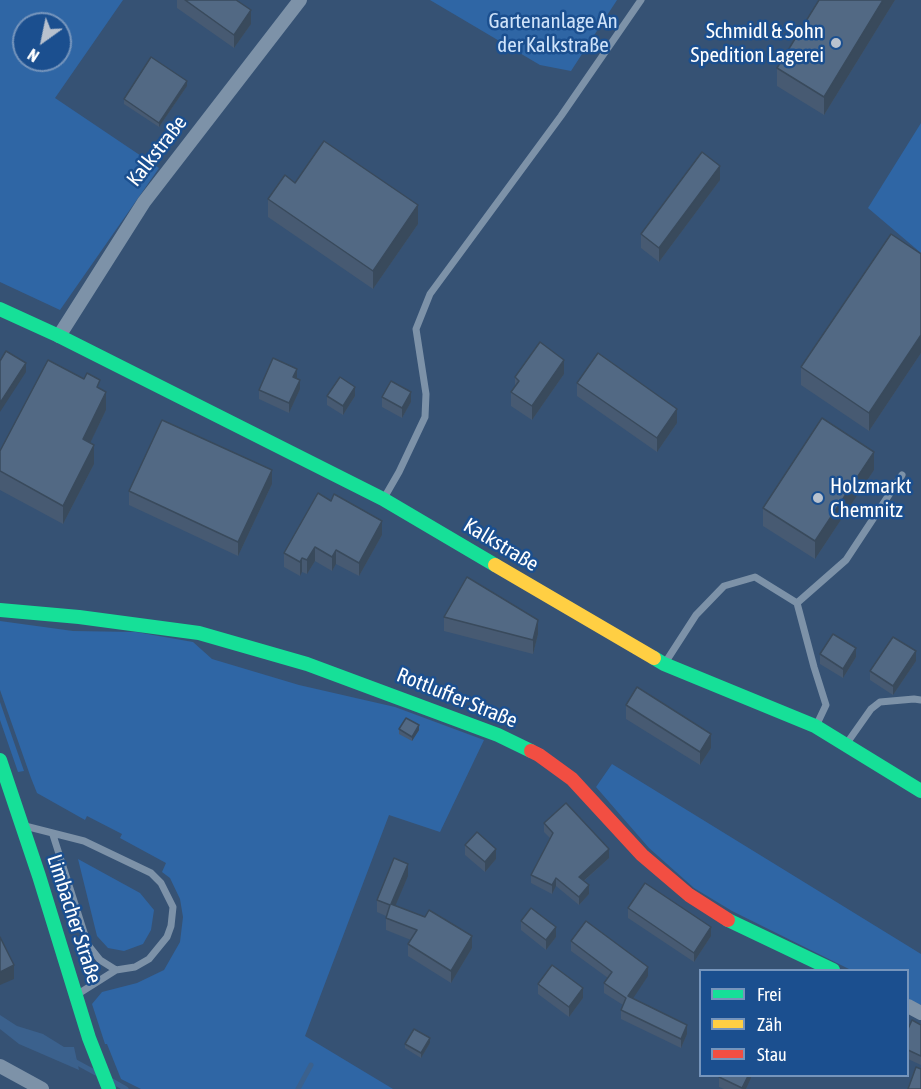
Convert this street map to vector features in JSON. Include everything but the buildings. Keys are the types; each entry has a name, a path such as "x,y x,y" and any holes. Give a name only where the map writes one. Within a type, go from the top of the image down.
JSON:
{"street":[{"name":"Kalkstraße","path":"59,336 144,202 300,0"},
{"name":"Kalkstraße","path":"0,309 59,336 383,499 625,643 664,664 815,726 921,791"},
{"name":"Rottluffer Straße","path":"0,610 79,617 199,633 307,664 498,735 539,755 572,779 642,855 689,895 728,920 831,969"},
{"name":"Limbacher Straße","path":"0,760 89,1038 109,1089"},
{"path":"0,1066 42,1089"}],"lane":[{"path":"383,499 399,472 425,417 426,394 416,329 430,294 561,116 641,0"},
{"path":"797,603 846,560 902,476"},
{"path":"664,664 696,615 724,585 755,578 797,603 826,705 815,726"},
{"path":"846,745 871,709 880,702 921,700"},
{"path":"22,826 84,841 151,873 161,883 173,907 171,926 166,938 149,958 135,967 116,970 76,995"},
{"path":"53,834 88,945 100,960 116,970"}],"green space":[{"path":"0,0 123,0 55,98 159,168 60,310 0,282"},
{"name":"Gartenanlage An der Kalkstraße","path":"430,0 617,0 571,71 540,65"},
{"path":"921,123 921,253 868,208"},
{"path":"0,621 73,631 136,632 193,642 212,659 299,685 395,707 484,740 440,832 389,815 305,1036 393,1089 141,1089 121,1079 107,1044 105,1044 92,1004 102,992 137,983 164,970 180,942 183,917 180,899 170,878 162,872 166,863 120,838 122,834 87,816 85,820 37,793 0,690"},
{"path":"0,702 24,771 18,772 0,720"},
{"path":"612,764 921,954 921,1005 909,999 909,969 849,969 732,911 694,888 649,848 596,787"},
{"path":"78,859 140,893 154,910 151,930 143,944 124,951 108,948 97,936"}],"shaded area":[{"path":"0,1015 17,1026 43,1034 64,1047 74,1047 79,1070 19,1044 0,1029"}],"waterway":[{"path":"72,1060 96,1073"},
{"path":"298,1089 311,1065"},
{"path":"112,1081 126,1089"}],"traffic: fast":[{"path":"0,309 59,336 383,499 495,565"},
{"path":"0,610 79,617 199,633 307,664 498,735 531,751"},
{"path":"654,658 815,726 921,791"},
{"path":"0,760 89,1038 109,1089"},
{"path":"728,920 831,969"}],"traffic: slow":[{"path":"495,565 654,658"}],"traffic: jam":[{"path":"531,751 572,779 642,855 689,895 728,920"}],"place":[{"name":"Schmidl & Sohn Spedition Lagerei","path":"836,43"},
{"name":"Holzmarkt Chemnitz","path":"818,498"}]}
